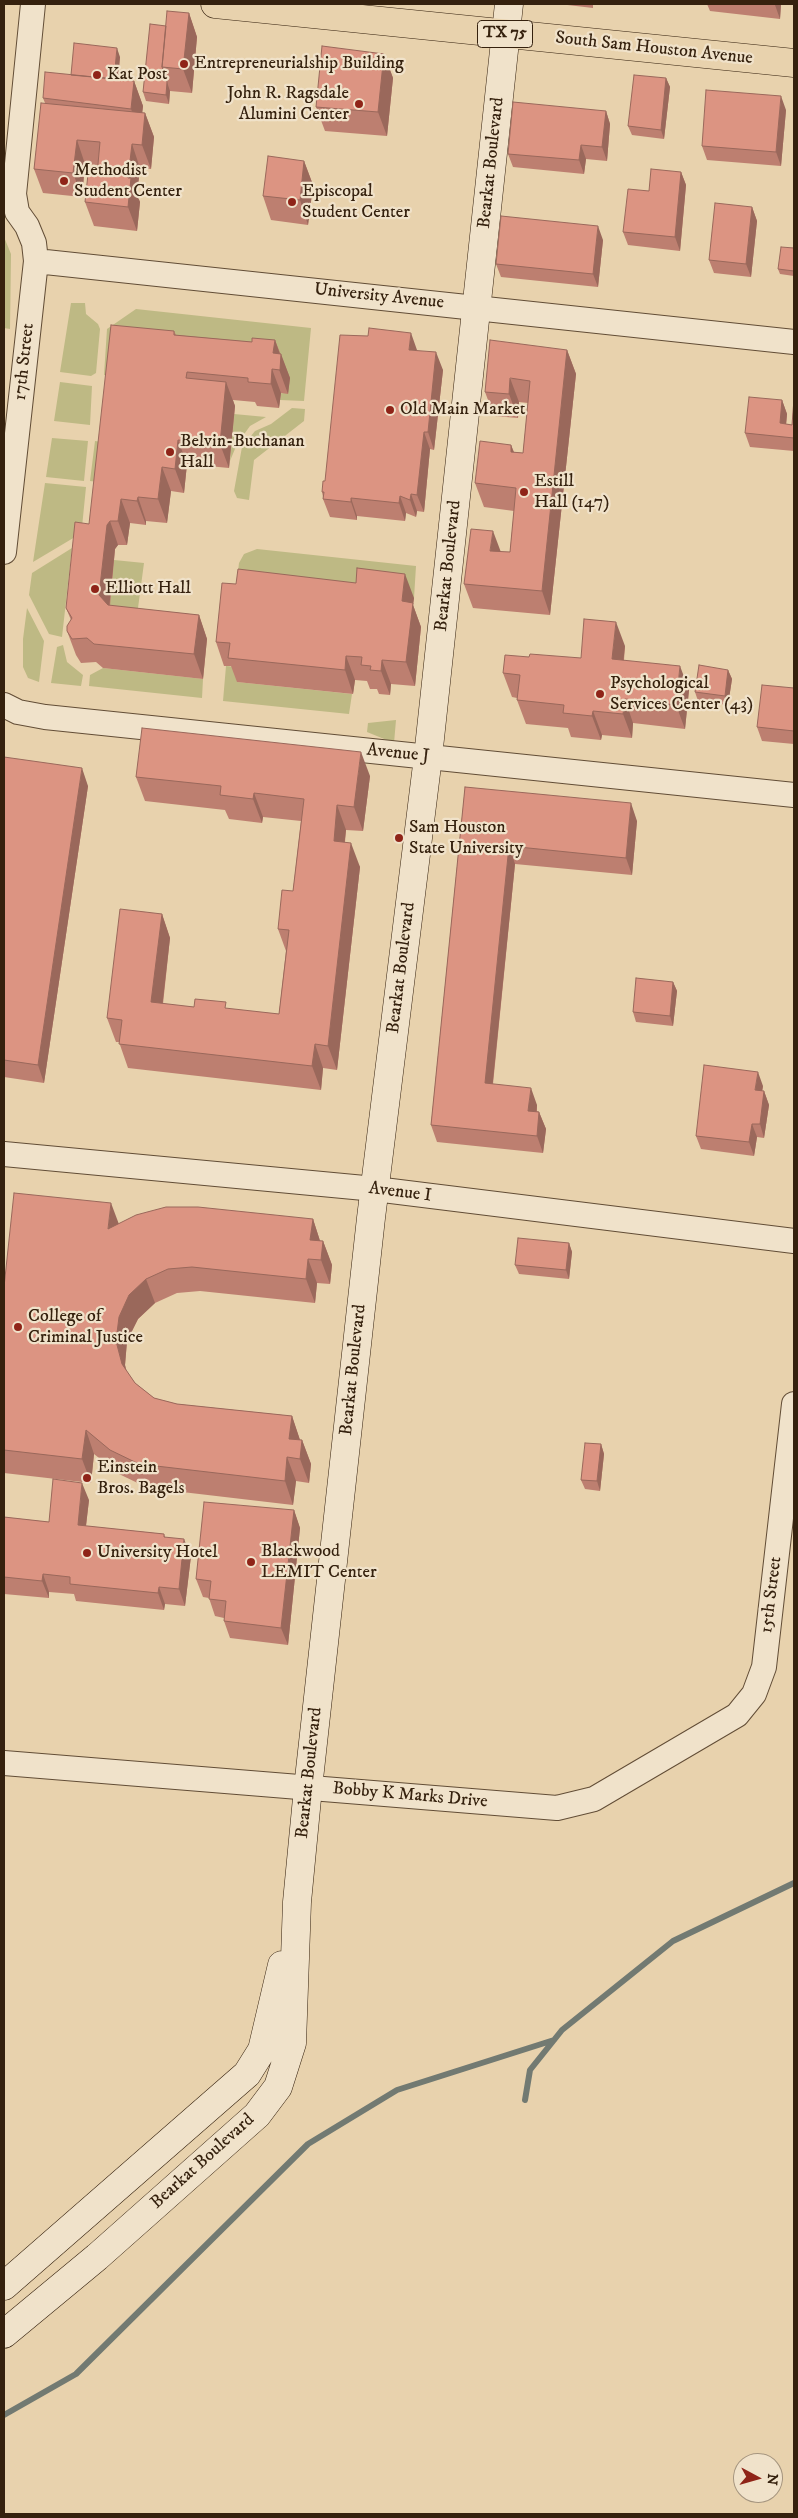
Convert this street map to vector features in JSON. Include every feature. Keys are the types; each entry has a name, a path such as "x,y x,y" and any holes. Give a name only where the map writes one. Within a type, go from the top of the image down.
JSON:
{"main road":[{"name":"South Sam Houston Avenue","path":"215,4 794,63"}],"street":[{"path":"32,4 14,194 17,212 27,226 34,243 36,261"},
{"name":"Bearkat Boulevard","path":"4,2334 98,2257 257,2116 278,2087 292,2043 297,1902 308,1788 375,1189 428,757 478,307 509,4"},
{"name":"University Avenue","path":"36,261 794,342"},
{"name":"17th Street","path":"4,552 36,261"},
{"name":"Avenue J","path":"4,705 18,712 45,717 794,795"},
{"name":"Avenue I","path":"4,1154 375,1189 794,1242"},
{"name":"15th Street","path":"764,1667 794,1404"},
{"name":"Bobby K Marks Drive","path":"4,1764 557,1808 594,1799 737,1715 754,1694 764,1667"},
{"name":"Bearkat Boulevard","path":"4,2286 247,2074 262,2050 297,1902"}],"shaded area":[{"path":"4,237 11,254 10,329 4,328"},
{"path":"71,303 85,303 86,314 98,324 100,329 96,373 91,376 60,372"},
{"path":"136,309 311,328 304,401 280,400 281,393 104,375 107,329"},
{"path":"60,382 92,386 90,425 54,421"},
{"path":"292,408 305,409 304,421 254,460 249,500 237,498 234,491 242,447 255,431 271,424"},
{"path":"234,414 266,417 250,426 237,444 230,461"},
{"path":"52,438 88,441 84,481 46,477"},
{"path":"95,441 110,443 106,483 90,481"},
{"path":"45,483 86,487 82,527 75,537 33,562"},
{"path":"72,548 62,637 49,634 29,595 32,573"},
{"path":"257,549 416,566 414,598 366,592 234,607 239,563 244,554"},
{"path":"114,560 144,563 138,608 114,626 108,619"},
{"path":"27,608 44,641 39,682 28,678 23,667 23,639"},
{"path":"63,645 67,662 83,675 81,686 51,683 57,647"},
{"path":"226,666 238,667 237,682 352,694 349,714 223,701"},
{"path":"103,668 203,679 202,698 89,686 90,675"},
{"path":"396,720 394,743 367,732 368,723"}],"building":[{"path":"167,11 189,13 183,69 162,67"},
{"path":"150,24 166,26 162,67 167,82 166,95 143,92"},
{"path":"74,43 117,48 114,79 71,75"},
{"path":"322,46 384,54 378,112 316,107"},
{"path":"45,72 134,81 131,109 43,98"},
{"path":"634,75 666,78 661,130 628,126"},
{"path":"706,90 781,96 776,152 702,146"},
{"path":"513,102 606,111 602,147 581,145 579,160 508,154"},
{"path":"41,103 145,113 142,145 132,144 128,178 131,178 128,207 85,202 88,174 97,175 100,142 77,140 73,173 34,169"},
{"path":"268,156 304,161 300,200 263,196"},
{"path":"651,169 681,172 675,237 623,232 628,189 649,191"},
{"path":"715,203 752,207 746,264 709,260"},
{"path":"501,216 598,226 593,274 496,264"},
{"path":"781,247 794,248 794,271 778,269"},
{"path":"111,325 174,331 174,335 252,342 252,338 275,340 273,353 281,354 280,370 272,369 271,384 248,382 248,378 187,372 186,378 226,382 220,444 178,440 175,469 162,467 158,499 138,497 137,501 121,499 118,521 110,521 107,525 99,595 108,605 199,615 194,654 94,644 87,638 72,639 67,631 67,626 72,618 66,608 75,522 89,524"},
{"name":"Old Main Market","path":"369,328 411,333 409,350 436,352 428,432 424,432 417,495 411,494 410,500 400,496 399,503 351,498 351,502 323,499 323,481 325,481 340,335 368,336"},
{"path":"490,340 567,350 542,591 464,584 471,529 493,531 490,551 510,552 516,488 475,483 480,441 511,445 511,452 523,453 530,381 510,378 509,394 485,392"},
{"path":"749,397 782,400 780,423 792,425 794,399 794,438 745,433"},
{"path":"357,568 405,574 402,601 413,603 406,662 382,660 381,671 370,670 371,666 361,665 362,657 346,656 345,670 228,658 230,643 216,642 222,583 236,584 238,569 356,583"},
{"path":"584,619 616,622 612,659 680,666 676,705 625,699 623,714 593,711 592,716 563,713 564,705 517,700 520,675 503,673 505,655 529,657 530,654 581,658"},
{"path":"699,665 728,670 725,696 695,692"},
{"path":"762,685 794,688 794,731 757,727"},
{"path":"142,728 361,752 354,807 337,805 334,841 351,843 328,1046 315,1044 312,1066 119,1044 122,1020 107,1018 120,909 162,914 151,1002 194,1007 195,999 226,1002 225,1008 279,1014 289,930 278,929 282,890 293,891 304,799 254,793 253,799 220,795 221,786 136,777"},
{"path":"4,757 82,768 38,1065 4,1060"},
{"path":"465,787 631,803 626,858 509,846 485,1083 531,1088 528,1111 539,1112 537,1136 431,1125"},
{"path":"636,978 673,982 670,1016 633,1012"},
{"path":"704,1065 758,1072 755,1090 764,1091 760,1124 752,1124 749,1142 696,1136"},
{"path":"14,1193 111,1203 108,1229 136,1215 166,1207 198,1207 313,1219 310,1240 323,1241 321,1260 308,1259 306,1279 192,1267 168,1269 146,1279 129,1295 119,1317 116,1341 122,1364 135,1383 154,1398 177,1404 292,1416 289,1439 302,1440 300,1459 287,1457 285,1481 139,1464 110,1450 86,1430 82,1459 4,1450 4,1287"},
{"path":"518,1238 569,1243 566,1270 515,1265"},
{"path":"585,1443 601,1444 597,1481 581,1480"},
{"name":"University Hotel","path":"53,1479 82,1483 78,1525 164,1534 164,1537 184,1539 179,1589 159,1587 158,1593 70,1584 70,1577 43,1574 42,1581 4,1577 4,1517 49,1522"},
{"name":"Blackwood LEMIT Center","path":"204,1502 294,1510 281,1628 224,1621 226,1601 209,1599 211,1581 196,1579"}],"waterway":[{"path":"525,2100 530,2070 562,2030 673,1941 794,1883"},
{"path":"4,2415 76,2374 308,2144 397,2090 554,2040"}],"place":[{"name":"Entrepreneurialship Building","path":"184,64"},
{"name":"Kat Post","path":"97,75"},
{"name":"John R. Ragsdale Alumini Center","path":"359,104"},
{"name":"Methodist Student Center","path":"64,181"},
{"name":"Episcopal Student Center","path":"292,202"},
{"name":"Old Main Market","path":"390,410"},
{"name":"Belvin-Buchanan Hall","path":"170,452"},
{"name":"Estill Hall (147)","path":"524,492"},
{"name":"Elliott Hall","path":"95,589"},
{"name":"Psychological Services Center (43)","path":"600,694"},
{"name":"Sam Houston State University","path":"399,838"},
{"name":"College of Criminal Justice","path":"18,1327"},
{"name":"Einstein Bros. Bagels","path":"87,1478"},
{"name":"University Hotel","path":"87,1553"},
{"name":"Blackwood LEMIT Center","path":"251,1562"}]}
